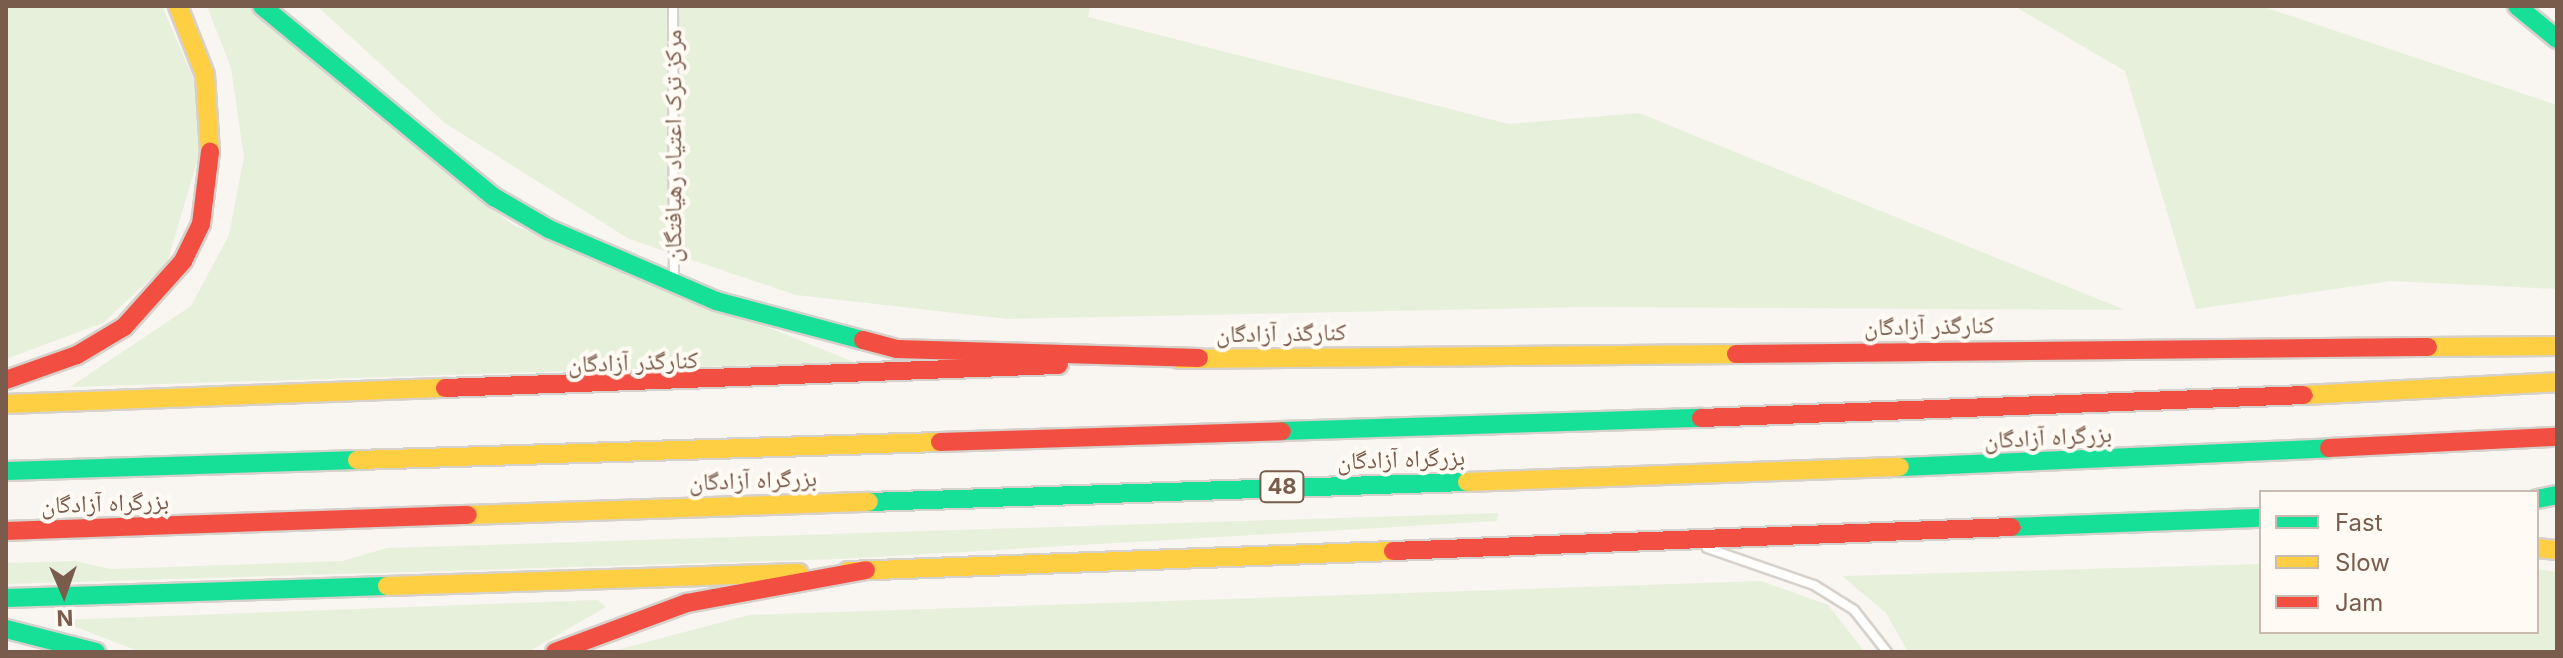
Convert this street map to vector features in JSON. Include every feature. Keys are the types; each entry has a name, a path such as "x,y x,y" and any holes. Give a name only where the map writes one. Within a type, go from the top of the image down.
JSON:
{"main road":[{"path":"6,380 77,355 124,327 183,261 201,224 213,129 205,75 178,6"},
{"path":"262,6 494,197 674,285 797,328 897,349 1199,358"},
{"path":"2517,6 2554,37"},
{"name":"کنارگذر آزادگان","path":"6,404 648,386 1199,358 2557,346"},
{"name":"بزرگراه آزادگان","path":"6,471 2086,406 2557,382"},
{"name":"بزرگراه آزادگان","path":"6,531 1925,467 2557,437"},
{"path":"6,598 2259,520"},
{"path":"555,652 687,603 866,570"},
{"path":"6,629 96,652"}],"lane":[{"name":"مرکز ترک اعتیاد رهیافتگان","path":"673,6 674,285"},
{"path":"1683,542 1814,585 1854,610 1887,652"}],"green space":[{"path":"6,6 162,6 197,87 202,145 167,263 103,323 6,359"},
{"path":"207,6 252,6 362,105 513,225 854,362 70,387 191,306 229,235 244,157 231,68"},
{"path":"317,6 1090,6 1088,17 1509,124 1639,113 2125,310 1582,307 1008,319 796,295 629,239 445,123"},
{"path":"2014,6 2261,6 2557,105 2557,289 2391,281 2196,309 2125,71"},
{"path":"1498,513 1497,521 840,559 6,584 6,563 75,561 111,569 342,561 387,548"},
{"path":"2259,564 2259,634 2539,634 2539,569 2557,572 2557,652 1908,652 1886,613 1842,576"},
{"path":"1761,581 1828,605 1865,652 609,652 749,615"},
{"path":"598,600 606,607 528,652 141,652 57,620"}],"traffic: fast":[{"path":"262,6 494,197 549,229 716,301 863,340"},
{"path":"2517,6 2557,39"},
{"path":"1282,431 1701,418"},
{"path":"1900,467 2329,448"},
{"path":"6,471 357,460"},
{"path":"869,502 1467,482"},
{"path":"2539,499 2557,495"},
{"path":"2012,527 2259,518"},
{"path":"6,598 387,586"},
{"path":"6,629 96,652"}],"traffic: slow":[{"path":"178,6 205,75 210,152"},
{"path":"2428,347 2557,346"},
{"path":"1179,359 1736,354"},
{"path":"2304,395 2557,382"},
{"path":"6,404 445,388"},
{"path":"357,460 940,442"},
{"path":"1467,482 1900,467"},
{"path":"468,515 869,502"},
{"path":"2539,548 2557,550"},
{"path":"848,571 1393,551"},
{"path":"387,586 799,573"}],"traffic: jam":[{"path":"6,380 77,355 124,327 183,261 201,224 210,152"},
{"path":"863,340 897,349 1199,358"},
{"path":"1736,354 2428,347"},
{"path":"445,388 1059,365"},
{"path":"1701,418 2304,395"},
{"path":"940,442 1282,431"},
{"path":"2329,448 2557,437"},
{"path":"6,531 468,515"},
{"path":"1393,551 2012,527"},
{"path":"555,652 687,603 866,570"}]}
